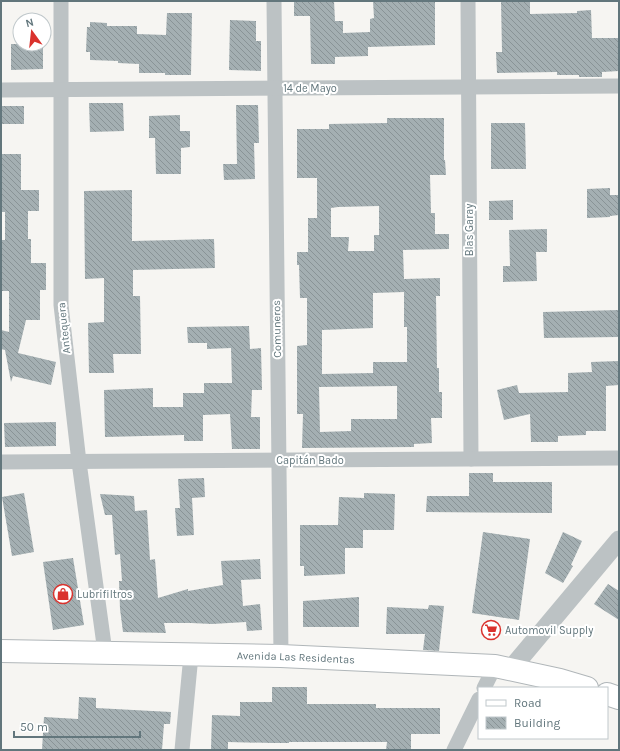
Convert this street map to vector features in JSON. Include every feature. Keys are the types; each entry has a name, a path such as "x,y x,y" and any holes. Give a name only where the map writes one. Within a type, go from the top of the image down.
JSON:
{"main road":[{"name":"Avenida Las Residentas","path":"1,651 281,656 503,668 560,680 584,687"},
{"path":"608,694 619,698"}],"street":[{"name":"Antequera","path":"61,1 61,305 105,652"},
{"name":"Comuneros","path":"274,1 281,656"},
{"name":"Blas Garay","path":"468,1 471,459"},
{"name":"14 de Mayo","path":"1,90 619,86"},
{"name":"Capitán Bado","path":"1,462 619,458"},
{"path":"485,687 619,540"},
{"path":"182,750 191,655"},
{"path":"454,750 478,700"}],"building":[{"path":"294,1 334,1 335,21 343,21 343,33 370,32 370,19 374,18 373,1 435,1 435,45 368,47 368,56 335,57 335,64 311,64 310,16 294,16"},
{"path":"501,1 530,1 530,14 577,13 577,11 591,10 592,38 619,38 619,71 602,72 602,77 557,75 557,72 497,73 496,52 502,52"},
{"path":"167,13 192,13 191,75 139,73 139,64 118,63 118,61 90,60 90,52 86,52 87,27 90,27 90,22 107,23 107,26 137,26 137,34 166,35"},
{"path":"230,20 256,21 256,41 261,41 261,71 229,70"},
{"path":"11,44 12,52 43,52 43,69 11,70"},
{"path":"89,103 123,103 124,131 90,132"},
{"path":"236,105 258,105 259,143 254,143 255,179 224,180 223,164 237,164"},
{"path":"1,106 24,106 24,124 1,124"},
{"path":"180,115 180,131 190,131 190,147 181,148 181,174 156,174 155,138 149,138 149,116"},
{"path":"387,118 444,118 444,160 446,175 430,175 431,213 435,213 435,234 449,234 449,249 403,250 404,279 440,278 440,296 436,296 437,368 439,368 439,392 442,392 442,418 431,418 432,443 414,444 414,447 302,448 303,414 297,414 297,346 307,345 307,298 300,298 297,252 308,252 308,218 317,218 317,178 297,178 297,129 329,129 329,124 387,123","holes":["379,206 379,235 374,235 374,251 348,251 349,237 331,237 331,208","404,292 404,327 407,327 407,362 373,362 373,373 322,374 322,330 373,328 373,293","397,386 397,419 351,419 351,431 320,432 319,387"]},
{"path":"491,123 525,123 526,169 491,169"},
{"path":"1,154 21,154 21,190 39,190 39,211 28,211 28,239 31,239 31,263 46,263 46,290 40,290 40,320 26,320 18,353 56,362 51,385 13,376 11,382 5,350 1,349 1,330 9,332 9,291 1,291 1,240 5,240 5,212 1,212"},
{"path":"610,188 610,195 619,195 619,215 587,218 587,189"},
{"path":"132,190 132,241 214,239 215,268 133,270 133,296 140,296 141,354 113,354 114,373 89,373 88,323 104,322 104,278 85,279 84,191"},
{"path":"513,200 513,220 489,220 489,201"},
{"path":"547,229 547,252 536,252 537,281 503,282 503,266 510,266 509,230"},
{"path":"619,310 619,337 544,338 543,312"},
{"path":"249,326 250,349 261,348 262,390 252,390 251,417 260,417 260,449 232,449 230,414 203,415 203,441 184,441 184,435 105,437 104,390 153,388 153,407 183,407 183,393 204,393 204,383 232,383 231,348 207,349 207,343 188,343 187,327"},
{"path":"619,361 619,385 606,386 606,431 586,431 586,435 558,436 558,442 531,442 530,414 504,420 497,390 517,385 519,393 568,392 568,373 592,372 591,362"},
{"path":"56,422 56,446 5,447 4,423"},
{"path":"469,473 493,473 493,482 552,482 552,513 426,512 427,496 469,496"},
{"path":"204,478 205,497 192,498 194,535 177,536 175,508 180,508 178,479"},
{"path":"24,493 34,552 12,556 2,497"},
{"path":"364,493 395,494 394,530 363,530 363,548 345,548 345,574 304,576 304,566 300,566 300,525 338,525 339,497 364,498"},
{"path":"100,494 134,496 135,511 147,510 150,560 155,559 158,598 188,589 188,591 223,585 221,561 260,559 261,579 241,580 243,606 260,604 262,630 247,631 246,622 212,624 164,623 166,633 123,632 120,609 119,581 122,581 120,554 115,555 112,515 105,515"},
{"path":"483,532 530,539 519,620 472,613"},
{"path":"563,532 582,541 571,565 573,566 563,583 545,573"},
{"name":"Lubrifiltros","path":"73,558 84,625 53,630 43,562"},
{"path":"608,584 619,591 619,620 594,604"},
{"path":"359,597 359,627 303,627 303,601"},
{"path":"429,605 444,606 439,651 423,650 425,634 386,634 387,607 428,609"},
{"path":"272,687 307,687 307,704 376,704 376,708 440,708 440,734 411,734 411,750 386,750 387,742 228,742 228,750 211,750 212,715 240,716 240,702 272,702"},
{"path":"79,697 96,698 96,708 171,712 170,724 164,724 162,750 42,750 44,717 78,719"}],"place":[{"name":"Lubrifiltros","path":"63,594"},
{"name":"Automovil Supply","path":"491,630"}]}
